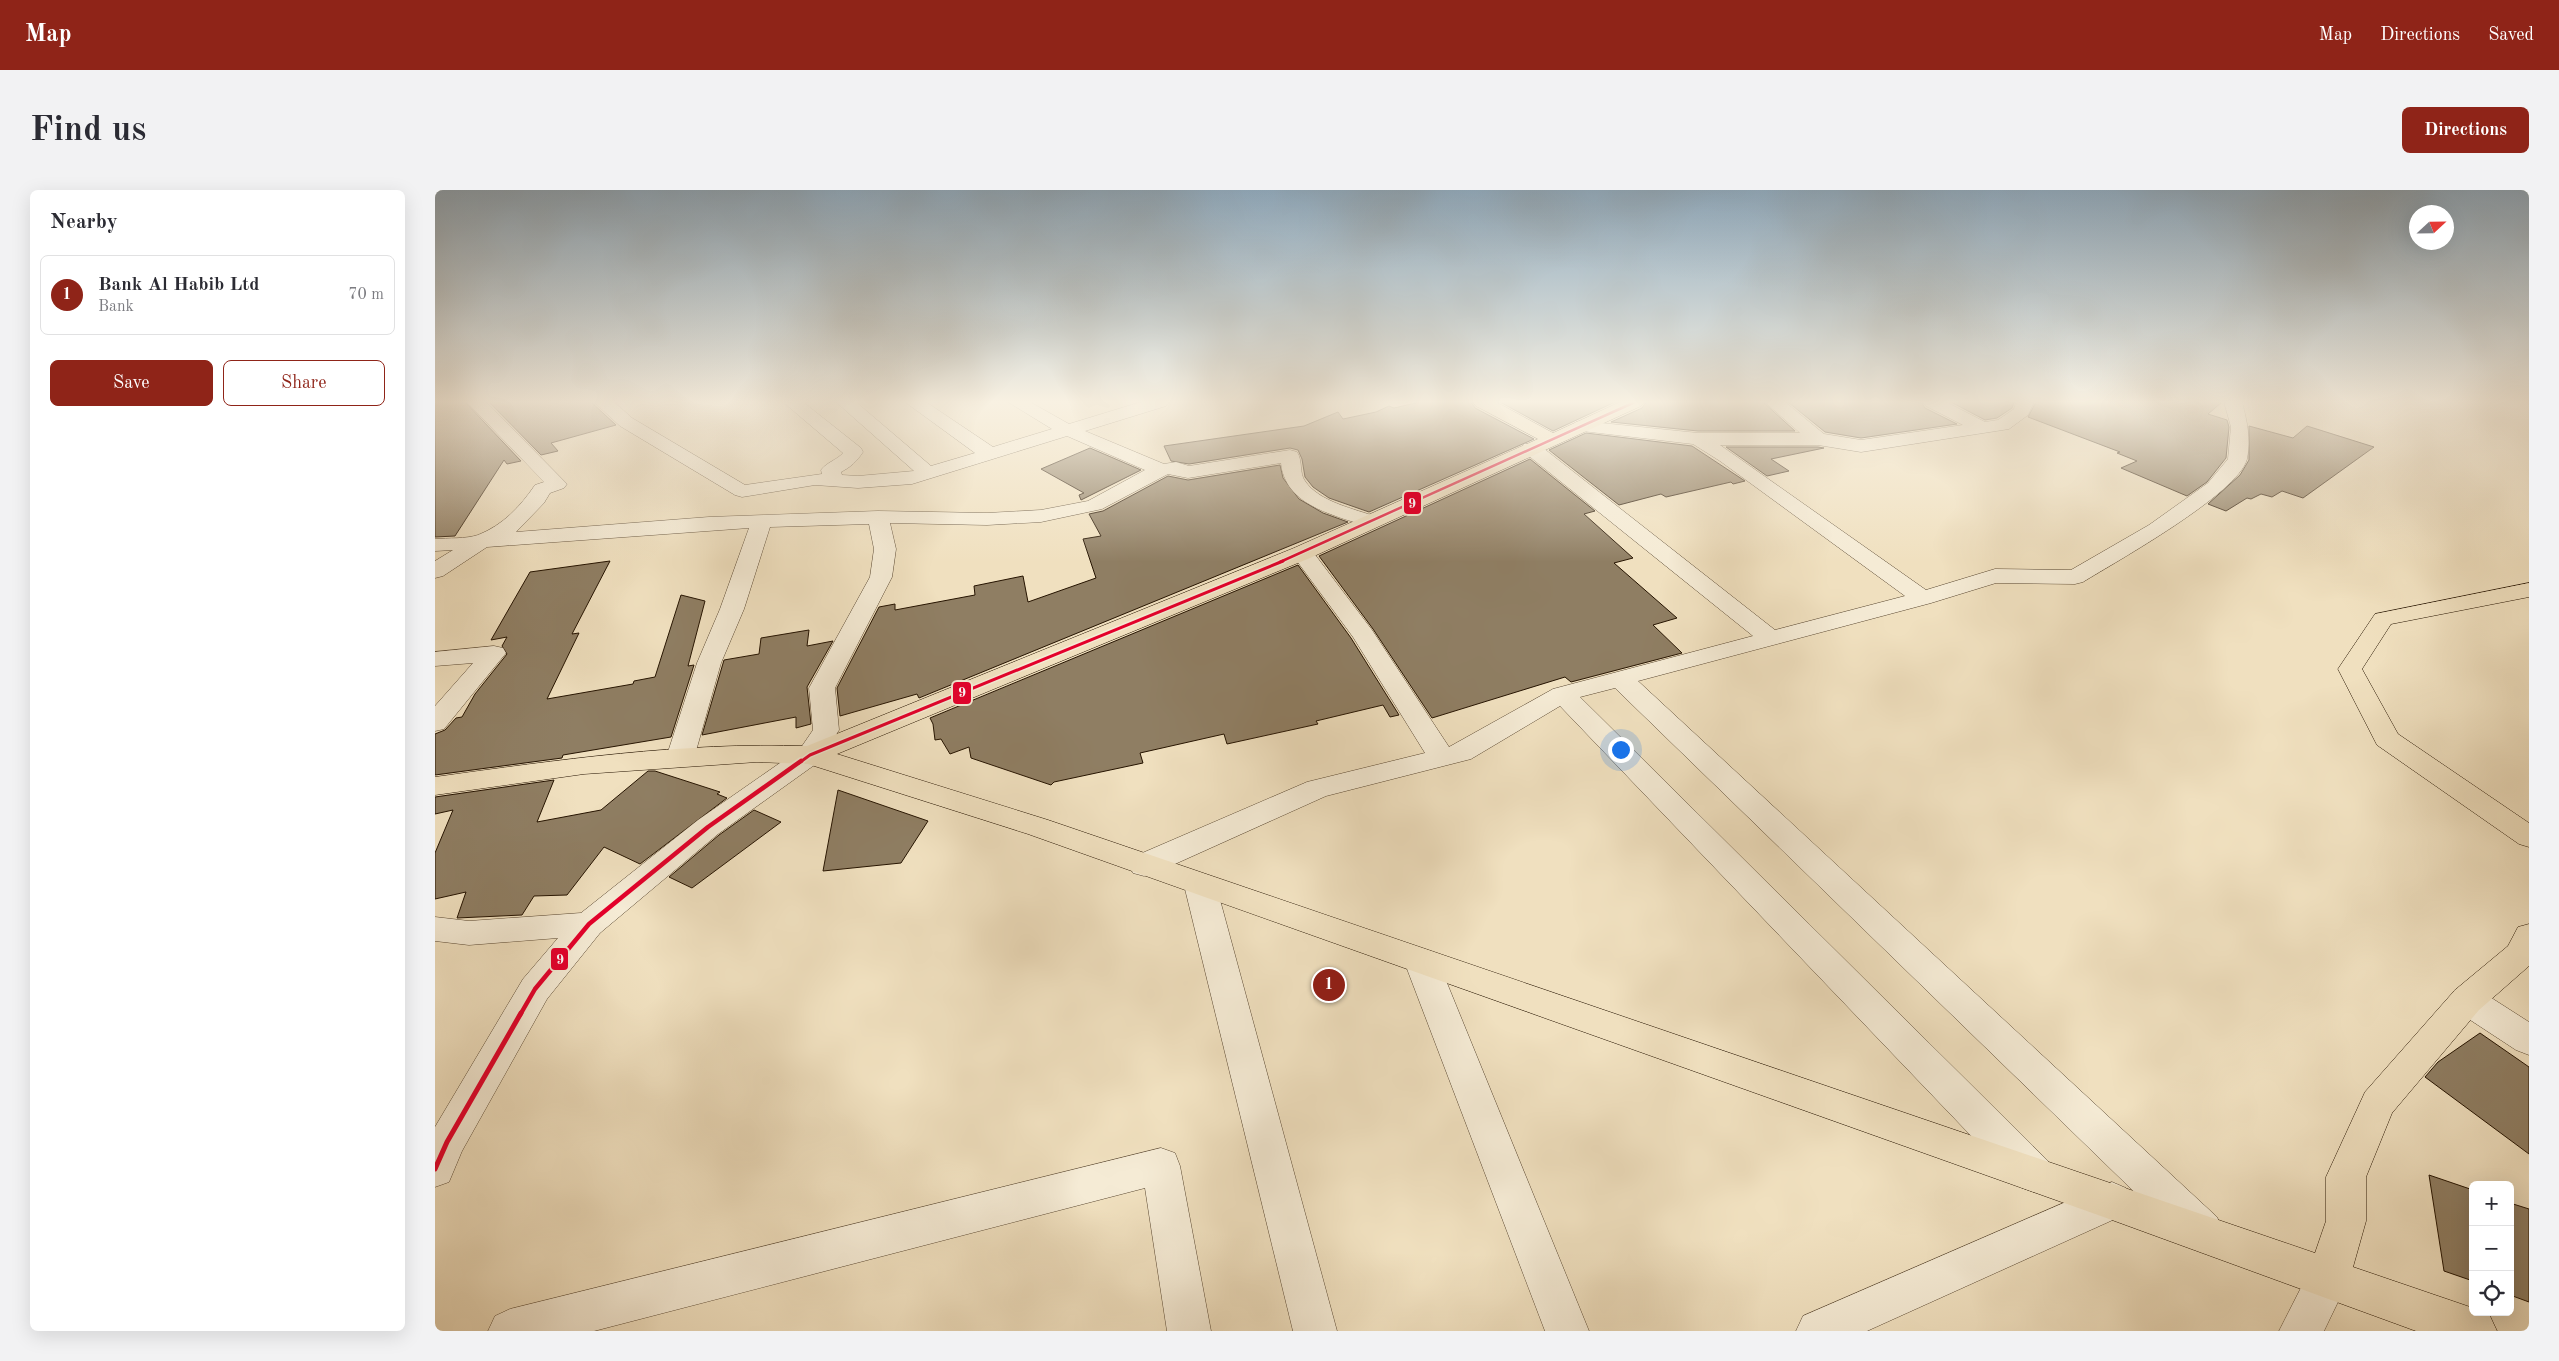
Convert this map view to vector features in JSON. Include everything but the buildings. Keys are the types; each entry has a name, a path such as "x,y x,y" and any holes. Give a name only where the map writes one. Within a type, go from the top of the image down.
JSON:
{"main road":[{"path":"811,755 1302,553 1515,455"},
{"path":"2529,590 2383,619 2350,669 2387,739 2529,837"},
{"path":"435,786 584,765 757,753 811,755 1038,827 2329,1277 2475,1331"},
{"path":"2329,1277 2346,1221 2346,1176 2378,1103 2467,1000 2521,954 2529,936"}],"street":[{"path":"435,571 481,542 510,527 537,499 542,489 557,484 529,455"},
{"path":"682,455 742,491 815,479 858,482 912,478 986,455"},
{"path":"833,480 831,470 844,463 851,455"},
{"path":"906,455 927,473"},
{"path":"1127,455 1160,469"},
{"path":"1540,455 1772,639"},
{"path":"1724,455 1923,598"},
{"path":"1145,865 1317,790 1461,753 1562,694 1923,598 1995,576 2075,577 2157,528 2215,487 2237,460 2237,455"},
{"path":"435,546 709,523 878,517 991,521 1052,516 1097,504 1160,469 1174,468 1188,472 1290,456 1291,471 1297,486 1320,502 1370,521"},
{"path":"435,1169 447,1142 535,989 589,924 708,827 811,755 826,730 822,688 881,577 885,549 878,517"},
{"path":"680,758 709,663 731,609 762,521"},
{"path":"1302,553 1363,635 1442,758"},
{"path":"435,659 494,653 435,723"},
{"path":"1620,678 2209,1236"},
{"path":"1562,694 2034,1174"},
{"path":"1200,885 1315,1331"},
{"path":"435,929 469,933 589,924"},
{"path":"1421,961 1567,1331"},
{"path":"2467,1000 2529,1040"},
{"path":"510,1331 1161,1166 1189,1331"},
{"path":"1818,1331 2112,1201"},
{"path":"2301,1331 2329,1277"}],"transit line":[{"name":"9","path":"435,1169 447,1142 535,989 589,924 708,827 810,755 1302,553 1518,455"}],"place":[{"name":"Bank Al Habib Ltd","path":"1329,985"}]}
